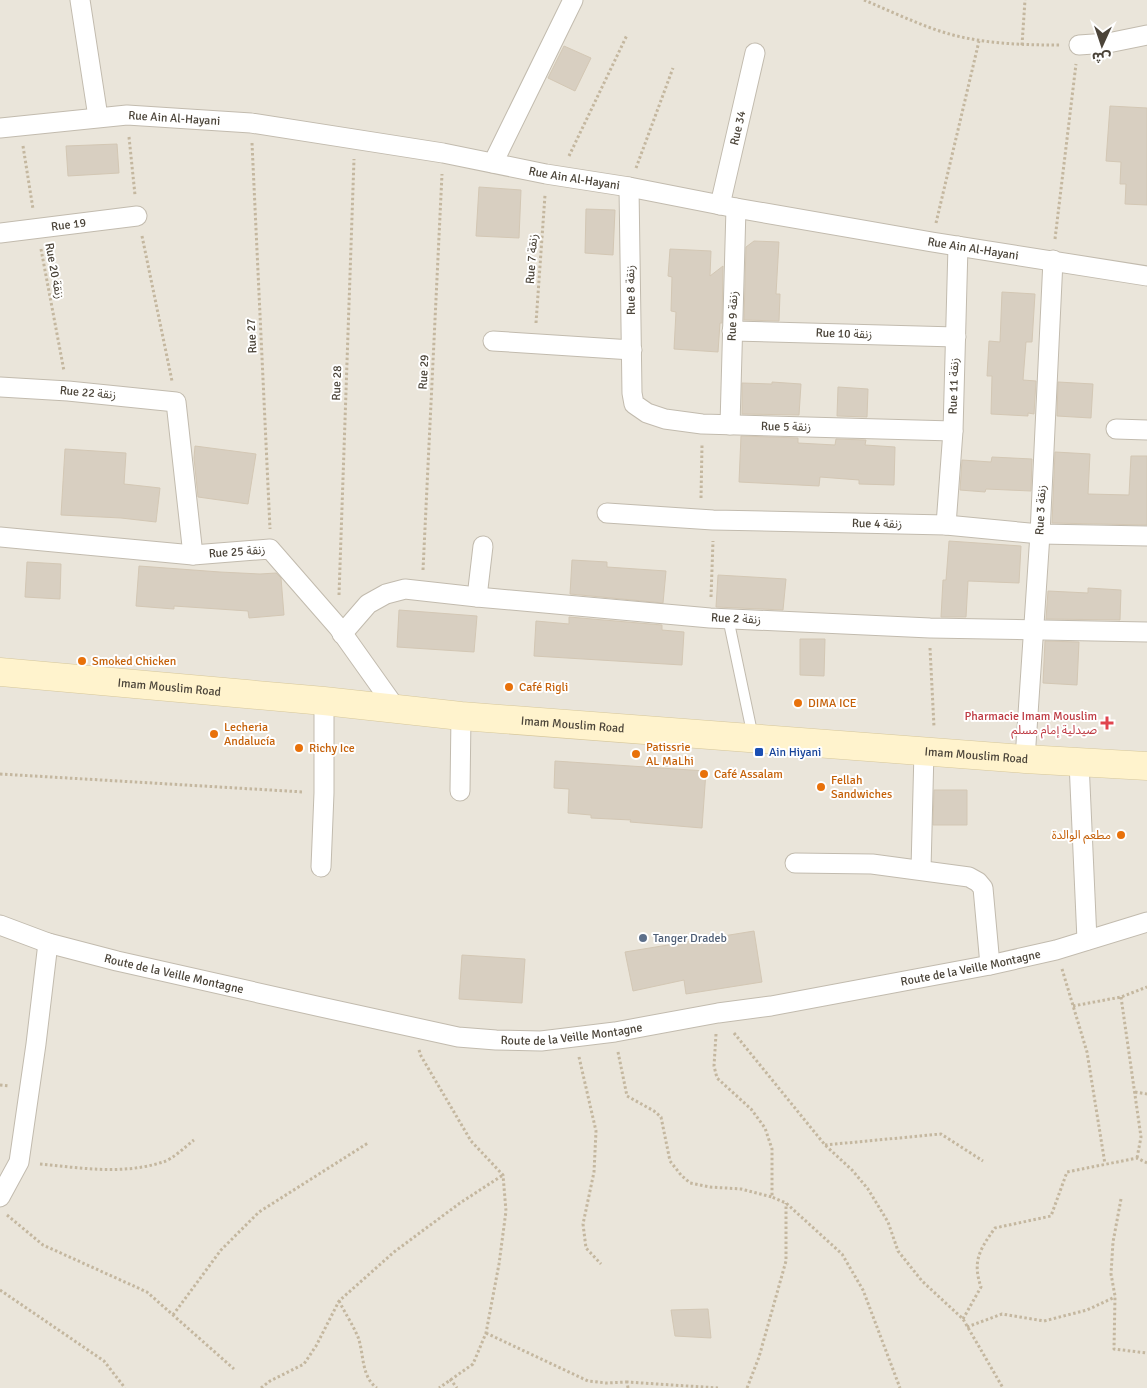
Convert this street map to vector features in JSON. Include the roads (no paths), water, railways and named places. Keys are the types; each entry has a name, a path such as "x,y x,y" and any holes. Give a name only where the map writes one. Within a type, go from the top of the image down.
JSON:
{"main road":[{"name":"Imam Mouslim Road","path":"0,672 324,701 461,716 753,738 929,742 1025,760 1147,766"}],"street":[{"path":"80,0 98,118"},
{"path":"494,163 573,0"},
{"path":"1079,45 1108,43 1147,35"},
{"name":"Rue 34","path":"728,206 756,53"},
{"name":"Rue Ain Al-Hayani","path":"0,128 126,115 252,123 443,153 553,175 932,242 1147,276"},
{"name":"Rue 8 زنقة","path":"629,187 632,393"},
{"name":"Rue 9 زنقة","path":"728,206 732,331 730,425"},
{"name":"Rue 19","path":"0,233 137,216"},
{"name":"Rue 11 زنقة","path":"946,525 953,431 958,246"},
{"name":"Rue 3 زنقة","path":"1025,760 1040,534 1053,260"},
{"name":"Rue 10 زنقة","path":"732,331 956,337"},
{"path":"493,341 632,350"},
{"name":"Rue 22 زنقة","path":"0,387 68,391 176,402 193,555"},
{"name":"Rue 5 زنقة","path":"632,393 634,404 647,412 665,419 702,424 953,431"},
{"path":"1116,429 1147,430"},
{"name":"Rue 4 زنقة","path":"607,513 707,520 946,525 1040,534 1147,536"},
{"name":"Rue 25 زنقة","path":"0,537 193,555 270,549 340,631 397,710"},
{"path":"477,597 483,546"},
{"name":"Rue 2 زنقة","path":"340,631 368,604 386,594 405,588 422,592 719,618 930,628 1147,632"},
{"path":"321,868 324,793 324,701"},
{"path":"460,791 461,716"},
{"path":"922,869 929,742"},
{"path":"1080,762 1087,940"},
{"path":"796,863 872,864 922,869 969,877 978,882 983,888 990,965"},
{"name":"Route de la Veille Montagne","path":"0,924 48,943 203,981 458,1037 496,1040 542,1040 615,1032 718,1013 771,1006 990,965 1056,950 1147,922"},
{"path":"0,1197 19,1162 48,943"}],"lane":[{"path":"719,618 753,738"}],"place":[{"name":"Smoked Chicken","path":"82,661"},
{"name":"Café Rigli","path":"509,687"},
{"name":"DIMA ICE","path":"798,703"},
{"name":"Pharmacie Imam Mouslim صيدلية إمام مسلم","path":"1107,723"},
{"name":"Lecheria Andalucía","path":"214,734"},
{"name":"Richy Ice","path":"299,748"},
{"name":"Ain Hiyani","path":"759,752"},
{"name":"Patissrie AL MaLhi","path":"636,754"},
{"name":"Café Assalam","path":"704,774"},
{"name":"Fellah Sandwiches","path":"821,787"},
{"name":"مطعم الوالدة","path":"1121,835"},
{"name":"Tanger Dradeb","path":"643,938"}]}
